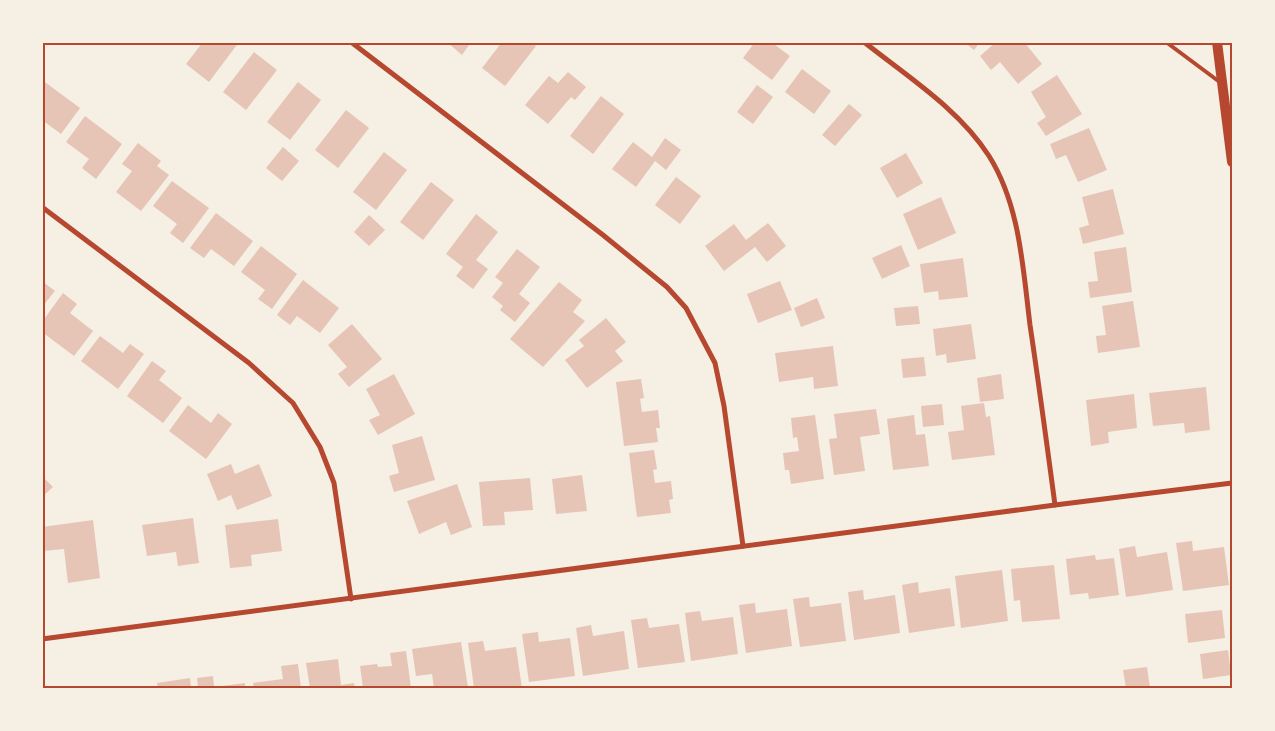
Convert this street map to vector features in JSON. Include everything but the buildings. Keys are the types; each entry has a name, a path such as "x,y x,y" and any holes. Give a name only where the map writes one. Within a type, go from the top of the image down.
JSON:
{"main road":[{"path":"1217,42 1232,162"}],"street":[{"path":"351,42 602,235 667,287 686,308 715,363 724,406 743,546"},
{"path":"864,42 945,105 990,157 1004,188 1019,241 1055,505"},
{"path":"42,207 249,363 293,403 320,447 334,483 351,599"},
{"path":"42,639 1055,505 1232,484"}],"lane":[{"path":"1166,42 1222,84"}]}
